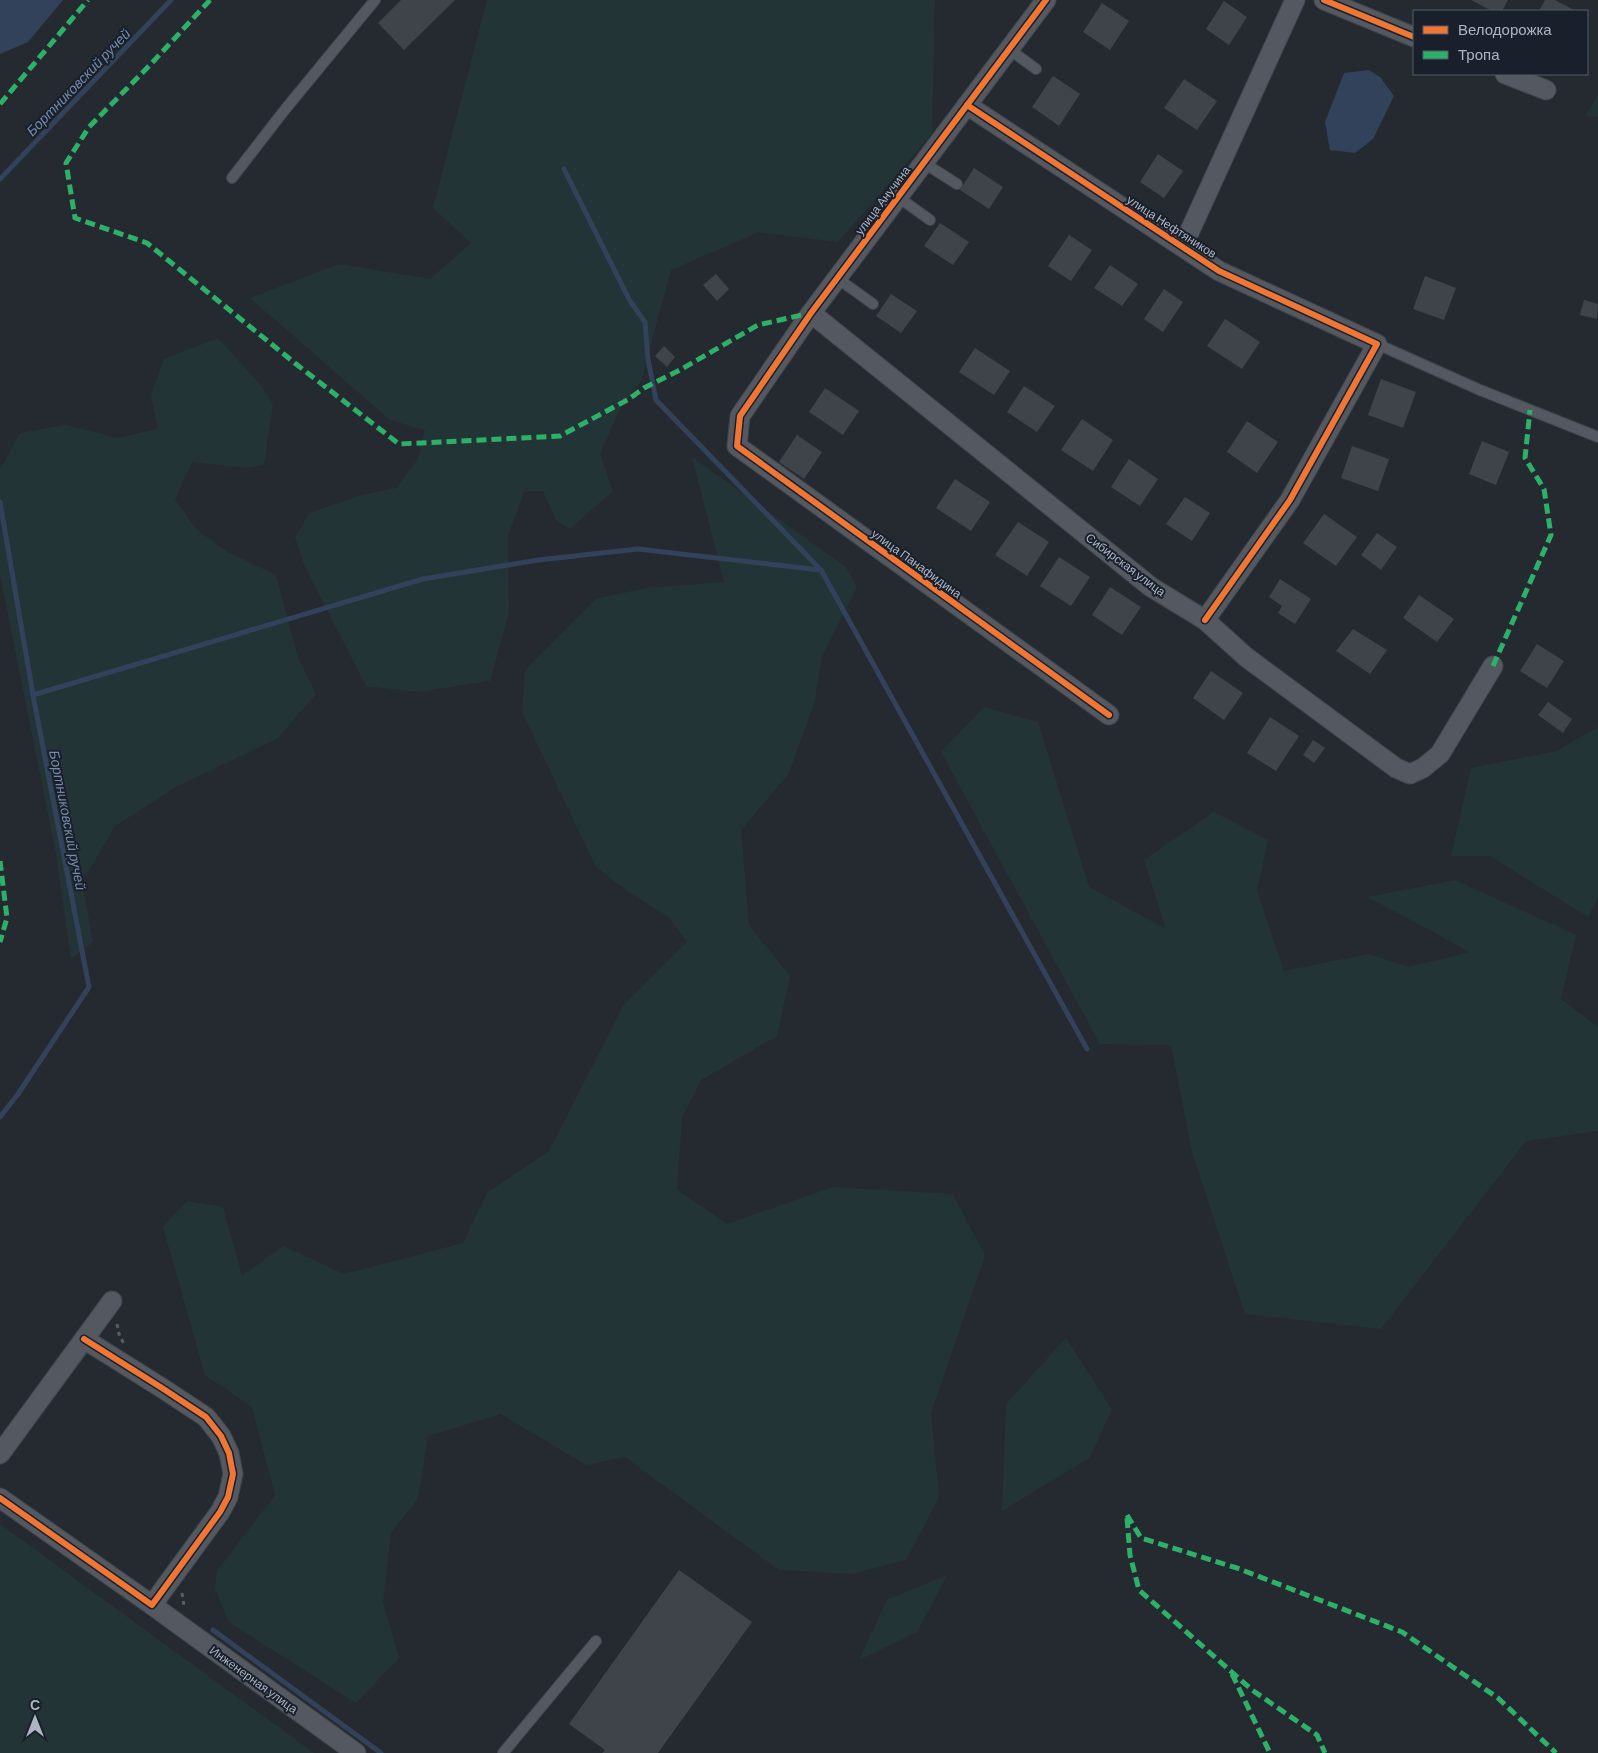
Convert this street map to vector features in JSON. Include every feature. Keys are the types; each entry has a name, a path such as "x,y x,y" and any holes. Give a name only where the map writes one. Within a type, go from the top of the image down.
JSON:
{"street":[{"name":"улица Анучина","path":"740,416 811,313 1046,0"},
{"path":"1182,246 1295,0"},
{"path":"1324,0 1413,37"},
{"path":"1508,75 1546,90"},
{"name":"улица Нефтяников","path":"967,105 1220,271 1377,344"},
{"name":"Сибирская улица","path":"811,313 1152,586 1205,620 1246,657 1396,768 1410,774 1423,768 1440,754 1493,666"},
{"path":"1205,620 1290,500 1377,344"},
{"name":"улица Панафидина","path":"740,416 737,446 1110,715"},
{"path":"0,1454 84,1339 115,1309"},
{"path":"84,1339 206,1418 220,1436 229,1453 233,1474 228,1497 220,1512 152,1605"},
{"name":"Инженерная улица","path":"0,1498 152,1605 356,1753"}],"lane":[{"path":"232,178 289,104 375,0"},
{"path":"1009,49 1036,69"},
{"path":"924,163 957,184"},
{"path":"898,197 930,220"},
{"path":"837,278 873,304"},
{"path":"1377,344 1480,390 1598,437"},
{"path":"503,1753 596,1641"}],"path":[{"path":"115,1309 119,1334 126,1347"},
{"path":"182,1590 185,1608"}],"shaded area":[{"path":"487,0 935,0 932,134 838,242 759,232 671,270 641,381 617,415 600,454 613,491 570,529 556,520 543,491 524,492 508,536 509,613 490,681 418,692 366,686 305,567 295,537 309,513 362,495 396,488 418,459 425,430 390,420 250,298 339,264 430,279 471,243 433,208"},
{"path":"1598,95 1598,117 1585,116"},
{"path":"218,338 259,383 273,404 264,465 246,468 192,462 175,500 196,529 228,552 276,575 298,658 316,694 278,738 174,788 115,826 82,882 93,942 71,959 56,854 0,574 0,470 20,433 65,425 117,438 158,429 151,396 164,359"},
{"path":"692,457 846,567 857,587 822,656 814,704 788,775 741,830 749,925 790,976 777,1036 701,1080 682,1117 677,1190 727,1224 833,1187 953,1194 985,1256 931,1413 939,1497 906,1560 852,1574 779,1570 625,1457 586,1465 501,1414 428,1436 418,1499 391,1532 383,1603 399,1658 356,1703 229,1622 215,1589 217,1571 275,1495 252,1407 205,1375 163,1227 187,1201 223,1207 242,1276 283,1246 344,1274 463,1243 487,1193 549,1151 623,1006 687,942 669,917 627,891 596,867 522,712 525,670 596,599 646,588 724,582"},
{"path":"984,707 1038,722 1089,887 1166,929 1144,860 1214,812 1268,840 1257,891 1284,971 1368,954 1408,967 1470,952 1368,897 1455,880 1576,935 1561,999 1598,1027 1598,1131 1526,1141 1381,1329 1245,1314 1192,1152 1171,1045 1100,1044 941,752"},
{"path":"1598,727 1598,896 1588,917 1490,856 1451,856 1471,768 1556,751"},
{"path":"1066,1338 1112,1410 1089,1458 1002,1511 1006,1404"},
{"path":"0,1524 314,1753 0,1753"},
{"path":"947,1575 917,1632 859,1660 887,1600"}],"water":[{"path":"0,0 63,0 28,42 0,54"},
{"path":"1369,70 1380,77 1394,96 1373,139 1355,153 1330,150 1325,122 1344,73"}],"building":[{"path":"401,0 455,0 404,50 378,23"},
{"path":"1471,0 1508,0 1503,10 1490,10"},
{"path":"1545,0 1555,0 1574,10 1540,10"},
{"path":"1224,1 1247,17 1229,45 1206,29"},
{"path":"1102,3 1129,21 1110,50 1083,32"},
{"path":"1053,76 1080,94 1059,126 1032,107"},
{"path":"1184,79 1217,101 1197,130 1164,108"},
{"path":"1158,154 1183,171 1164,198 1140,182"},
{"path":"974,168 1003,187 989,209 960,190"},
{"path":"940,223 969,242 953,265 924,246"},
{"path":"1069,235 1092,250 1071,281 1048,266"},
{"path":"1110,265 1138,284 1122,306 1094,288"},
{"path":"716,274 729,289 717,301 703,285"},
{"path":"1425,276 1456,288 1444,320 1413,309"},
{"path":"1164,289 1183,302 1163,332 1144,319"},
{"path":"891,294 917,311 901,333 876,316"},
{"path":"1584,300 1598,304 1597,319 1580,315"},
{"path":"1225,319 1260,342 1242,369 1207,346"},
{"path":"664,346 675,357 667,367 655,356"},
{"path":"975,348 1010,371 994,395 959,372"},
{"path":"1381,379 1416,392 1403,428 1368,415"},
{"path":"1024,386 1055,406 1037,432 1007,412"},
{"path":"825,388 859,411 843,435 809,412"},
{"path":"1082,419 1113,440 1093,471 1061,450"},
{"path":"1247,421 1278,442 1257,473 1227,452"},
{"path":"797,435 822,452 804,479 779,462"},
{"path":"1482,441 1509,452 1496,485 1469,474"},
{"path":"1352,446 1389,459 1378,491 1341,478"},
{"path":"1129,459 1158,479 1140,506 1111,487"},
{"path":"955,479 990,502 971,531 936,508"},
{"path":"1185,497 1210,513 1192,541 1166,524"},
{"path":"1324,514 1357,537 1336,566 1303,543"},
{"path":"1018,522 1049,542 1027,576 995,555"},
{"path":"1377,533 1397,547 1381,570 1361,555"},
{"path":"1059,557 1090,577 1071,606 1040,586"},
{"path":"1280,579 1311,599 1295,624 1278,613 1282,606 1269,597"},
{"path":"1110,587 1141,607 1122,635 1092,615"},
{"path":"1419,595 1454,619 1437,642 1403,618"},
{"path":"1353,629 1387,650 1370,674 1336,651"},
{"path":"1537,644 1564,661 1547,688 1520,671"},
{"path":"1211,671 1243,693 1224,720 1193,698"},
{"path":"1548,702 1572,719 1563,733 1538,715"},
{"path":"1270,717 1299,736 1276,771 1247,753"},
{"path":"1313,740 1325,748 1314,763 1303,755"},
{"path":"679,1570 752,1622 658,1753 602,1753 605,1750 569,1724"}],"waterway":[{"name":"Бортниковский ручей","path":"0,179 171,0"},
{"path":"564,169 630,301 645,322 648,359 656,400 821,570 1087,1049"},
{"name":"Бортниковский ручей","path":"0,502 33,695 89,987 18,1094 0,1117"},
{"path":"33,695 423,579 538,560 638,549 820,570"},
{"path":"213,1630 381,1753"}],"marked path":[{"path":"0,104 88,0"},
{"path":"210,0 89,127 66,163 75,218 147,243 296,364 399,444 560,436 758,325 810,313"},
{"path":"1493,666 1551,535 1544,489 1525,458 1530,410"},
{"path":"0,861 7,918 0,942"},
{"path":"1127,1515 1141,1538 1237,1568 1402,1632 1498,1698 1556,1753"},
{"path":"1127,1518 1130,1555 1139,1590 1252,1690 1317,1735 1325,1753"},
{"path":"1232,1674 1270,1753"}],"cycle path":[{"path":"1046,0 811,313 740,416 737,446 1109,715"},
{"path":"1324,0 1413,37"},
{"path":"967,105 1219,271 1377,344 1290,500 1205,620"},
{"path":"0,1498 152,1605 220,1512 228,1497 233,1474 229,1453 221,1436 206,1417 84,1339"}]}
